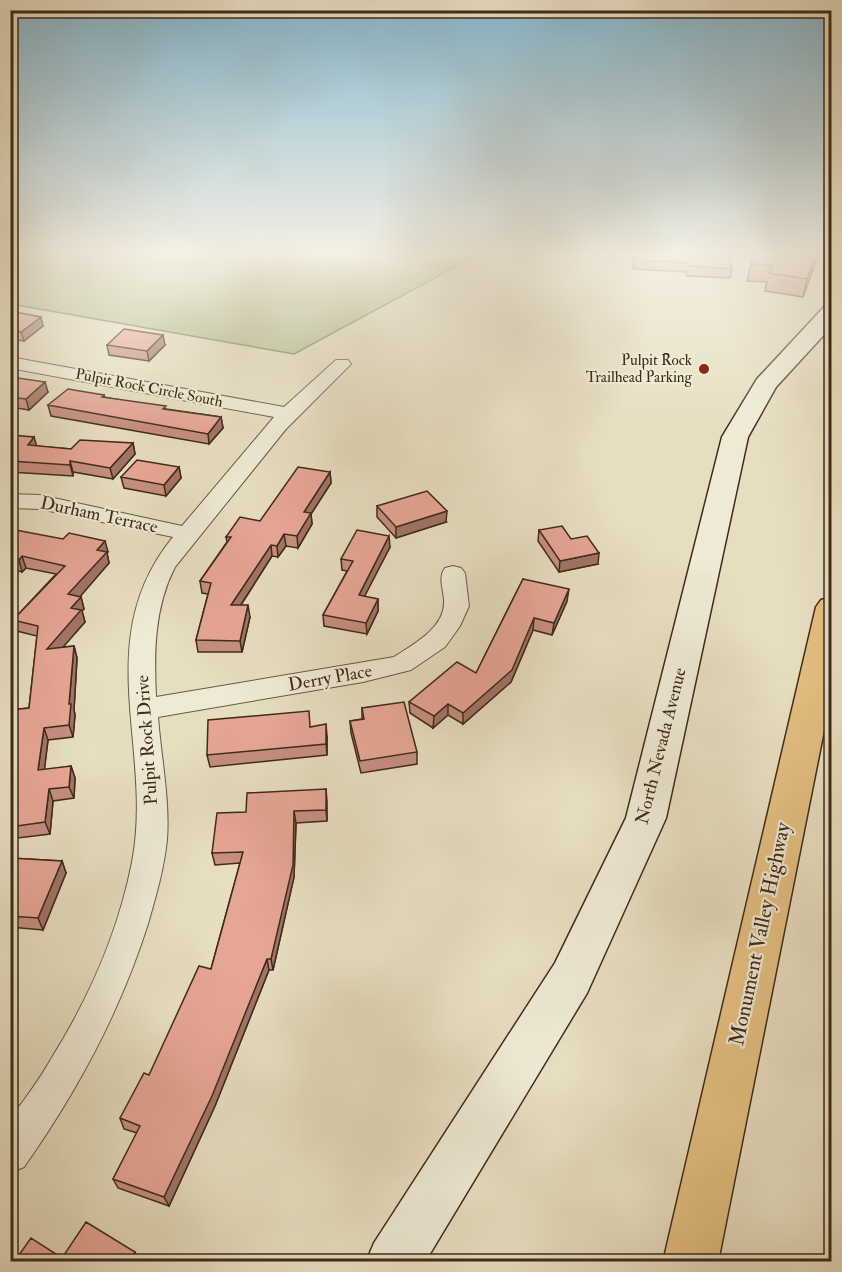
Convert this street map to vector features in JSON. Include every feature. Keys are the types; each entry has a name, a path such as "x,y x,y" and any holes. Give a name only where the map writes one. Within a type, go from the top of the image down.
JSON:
{"highway":[{"name":"Monument Valley Highway","path":"690,1262 830,610"}],"main road":[{"name":"North Nevada Avenue","path":"393,1262 571,978 646,818 735,437 766,384 831,312"}],"street":[{"name":"Pulpit Rock Circle South","path":"10,362 288,414"},
{"name":"Pulpit Rock Drive","path":"10,1153 52,1094 86,1036 113,979 147,874 152,817 141,645 147,606 154,586 188,534 288,414 342,364"},
{"name":"Durham Terrace","path":"10,501 40,502 188,534"},
{"name":"Derry Place","path":"145,710 363,673 402,664 436,641 447,626 457,606 453,573"}],"green space":[{"path":"53,311 373,311 294,354"}],"building":[{"path":"10,311 41,317 21,332 10,330"},
{"path":"124,329 163,335 147,351 107,345"},
{"path":"11,377 45,382 26,399 10,397"},
{"path":"68,389 104,395 102,397 166,406 163,409 221,417 208,434 48,405"},
{"path":"10,435 34,437 28,445 71,449 80,440 133,443 110,468 70,461 70,465 10,461"},
{"path":"137,460 179,467 164,485 121,477"},
{"path":"298,467 330,472 304,512 311,513 297,536 284,534 277,546 271,545 231,605 248,605 240,641 196,640 211,583 200,581 231,537 226,537 240,517 260,521"},
{"path":"427,491 447,511 396,527 377,506"},
{"path":"562,526 571,539 587,536 599,553 560,561 539,530"},
{"path":"10,529 63,539 69,533 105,541 97,550 107,552 68,594 81,597 71,608 81,610 47,649 74,646 69,704 71,704 69,725 44,728 38,770 71,766 69,787 49,789 45,822 10,827 10,710 29,708 38,626 13,620 65,566 22,556 19,560 10,559"},
{"path":"357,530 389,536 359,595 378,599 366,623 323,615 353,561 341,559"},
{"path":"523,579 569,589 554,623 534,618 512,670 463,713 448,704 434,716 409,702 457,662 476,673"},
{"path":"404,702 417,752 360,761 350,721 364,719 362,708"},
{"path":"309,711 310,727 326,724 326,744 207,755 208,720"},
{"path":"326,789 326,810 294,811 293,865 271,959 267,959 212,1096 164,1197 113,1179 140,1126 120,1118 144,1073 149,1075 199,966 211,969 243,852 212,853 217,813 246,812 247,793"},
{"path":"10,858 62,861 38,918 10,916"},
{"path":"86,1222 135,1252 129,1262 14,1262 31,1238 62,1258"}],"place":[{"name":"Pulpit Rock Trailhead Parking","path":"704,369"}]}
